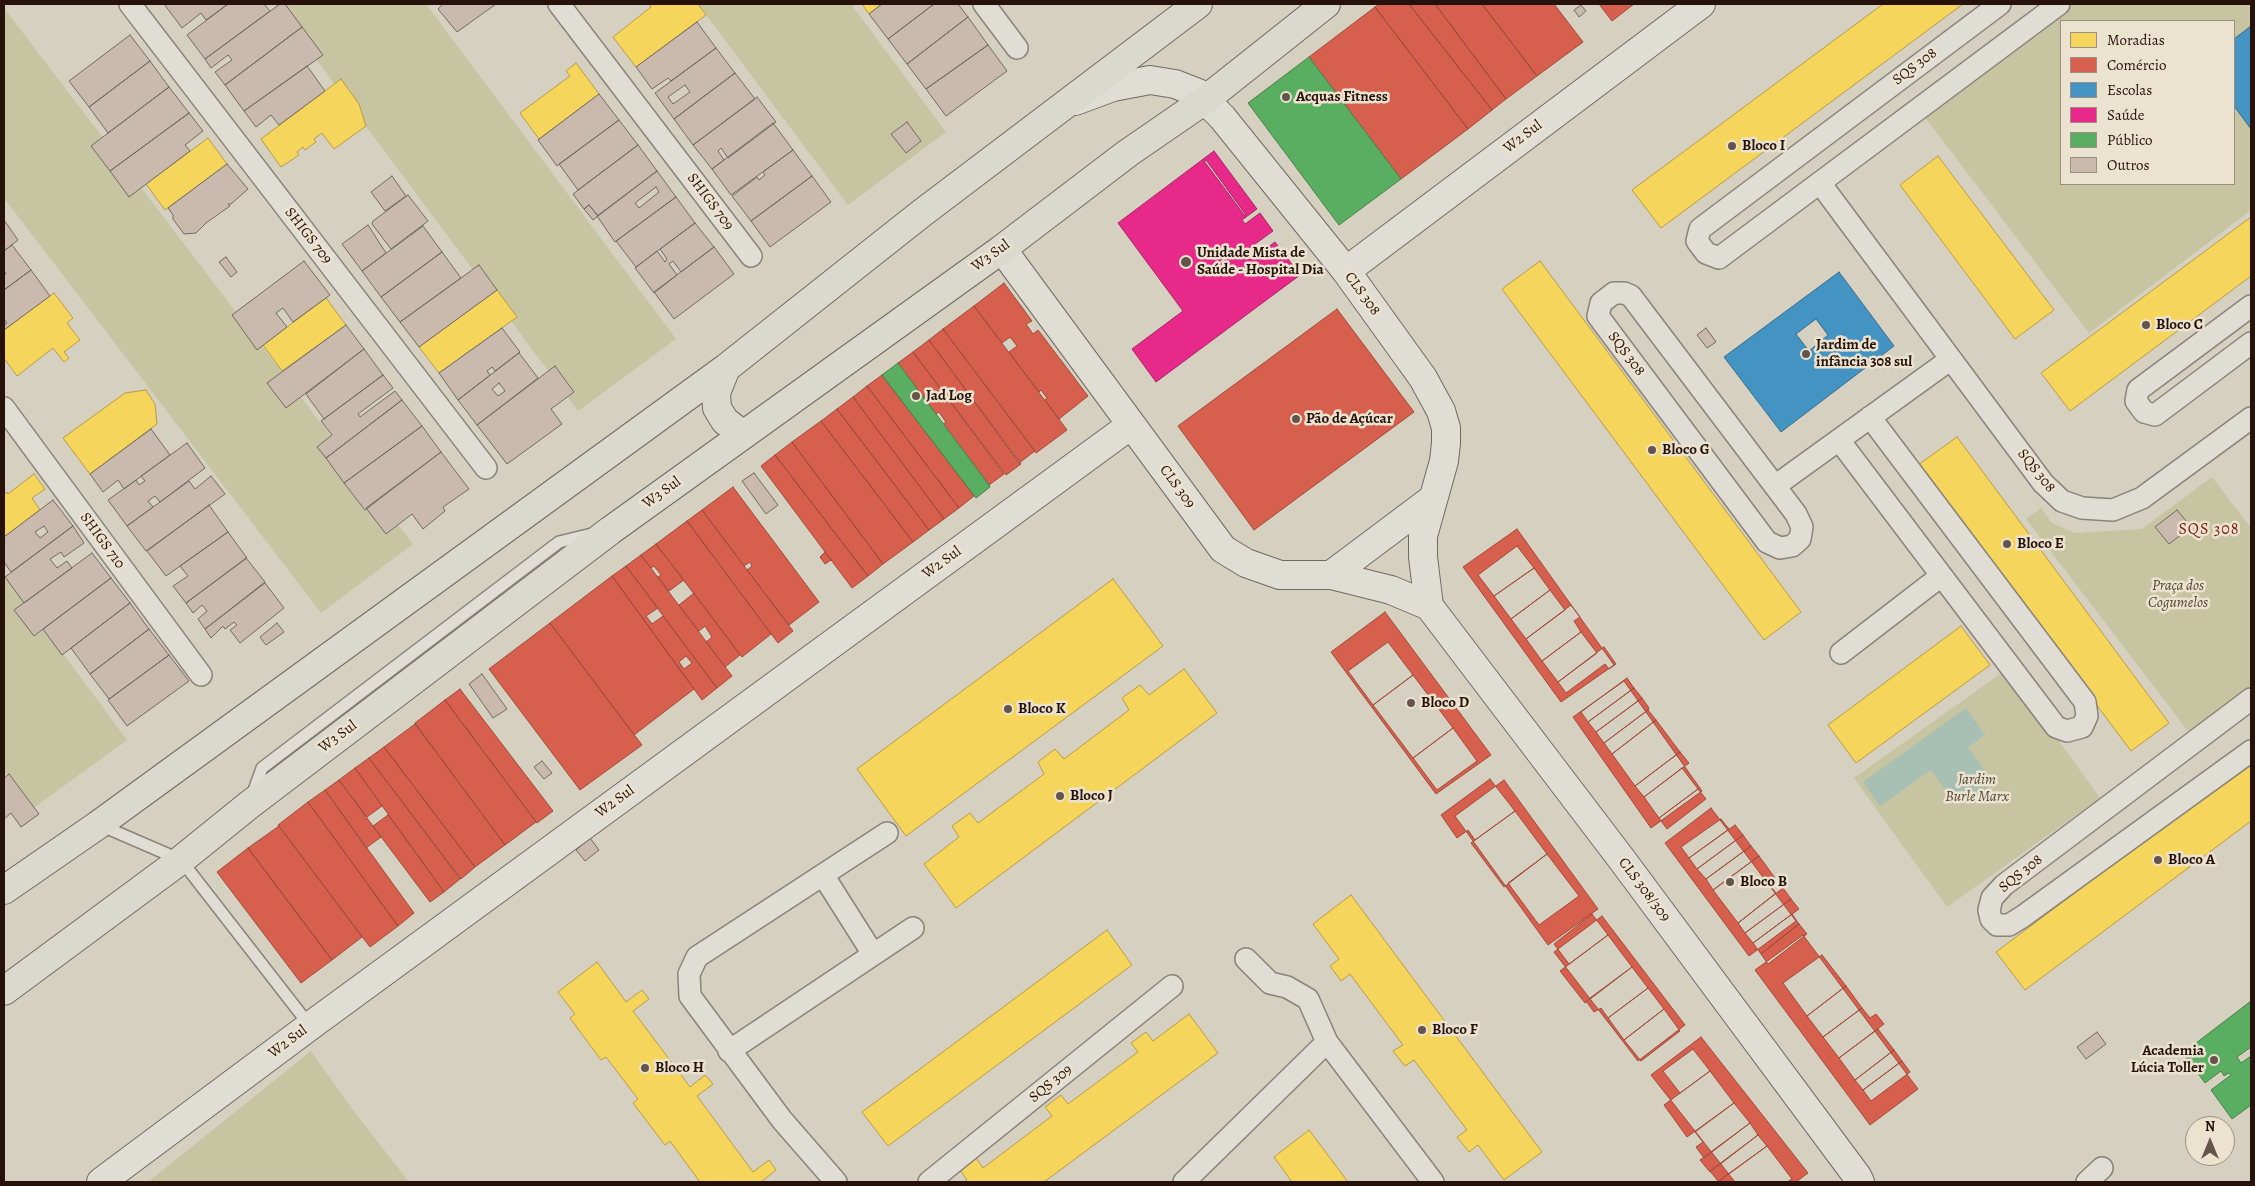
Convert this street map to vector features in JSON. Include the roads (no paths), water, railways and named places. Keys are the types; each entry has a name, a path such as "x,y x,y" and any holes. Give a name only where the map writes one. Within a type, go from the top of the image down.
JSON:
{"main road":[{"path":"4,890 98,825 726,368 922,213 1198,4"},
{"name":"W3 Sul","path":"4,990 181,860 249,804 611,530 742,434 1002,249 1128,154 1205,100 1326,4"},
{"path":"726,368 716,393 717,408 725,421 742,434"}],"street":[{"name":"SHIGS 709","path":"130,4 486,468"},
{"name":"SHIGS 709","path":"559,4 751,256"},
{"path":"984,4 1017,48"},
{"name":"W2 Sul","path":"1346,271 1701,4"},
{"name":"SQS 308","path":"2000,4 1700,229 1698,242 1706,253 1719,258 2058,4"},
{"name":"CLS 308","path":"1063,106 1114,87 1150,80 1186,87 1205,100 1222,118 1346,271 1423,378 1441,411 1446,428 1444,461 1431,500 1423,536 1423,557 1429,606"},
{"name":"SQS 308","path":"1820,183 2043,483 2062,501 2082,508 2113,510 2142,498 2251,418"},
{"name":"CLS 309","path":"1002,249 1222,549 1246,563 1280,575 1331,574 1391,590 1429,606"},
{"name":"SQS 308","path":"1614,293 1624,293 1631,296 1775,486 1796,514 1802,527 1800,539 1792,546 1780,548 1767,542 1598,316 1600,303 1614,293"},
{"path":"2251,306 2138,390 2136,401 2144,412 2155,415 2251,343"},
{"path":"1775,486 1951,359"},
{"name":"SHIGS 710","path":"4,408 201,675"},
{"path":"1839,440 2056,727 2067,731 2082,727 2087,716 2085,702 1870,417"},
{"name":"W2 Sul","path":"101,1182 310,1026 1131,424"},
{"path":"1331,574 1431,500"},
{"path":"1842,653 1941,576"},
{"name":"CLS 308/309","path":"1429,606 1862,1180"},
{"name":"SQS 308","path":"2251,699 2004,885 1992,898 1989,910 1991,919 1997,925 2009,925 2022,917 2251,751"},
{"path":"836,1182 782,1120 690,996 689,974 692,964 697,957 887,833"},
{"path":"823,875 873,954"},
{"path":"729,1051 914,928"},
{"path":"1246,959 1270,983 1288,987 1308,999 1327,1042 1434,1182"},
{"name":"SQS 309","path":"929,1182 1172,986"},
{"path":"1198,1178 1327,1042"}],"lane":[{"path":"98,825 181,860 310,1026"}],"place":[{"name":"Acquas Fitness","path":"1286,97"},
{"name":"Bloco I","path":"1732,146"},
{"name":"Unidade Mista de Saúde - Hospital Dia","path":"1186,262"},
{"name":"Bloco C","path":"2146,325"},
{"name":"Jardim de infância 308 sul","path":"1806,354"},
{"name":"Jad Log","path":"916,396"},
{"name":"Pão de Açúcar","path":"1296,419"},
{"name":"Bloco G","path":"1652,450"},
{"name":"Bloco E","path":"2007,544"},
{"name":"Bloco D","path":"1411,703"},
{"name":"Bloco K","path":"1008,709"},
{"name":"Bloco J","path":"1060,796"},
{"name":"Bloco A","path":"2158,860"},
{"name":"Bloco B","path":"1730,882"},
{"name":"Bloco F","path":"1422,1030"},
{"name":"Academia Lúcia Toller","path":"2214,1060"},
{"name":"Bloco H","path":"645,1068"}],"district":[{"name":"SQS 308","path":"2209,530"}],"park label":[{"name":"Praça dos Cogumelos","path":"2178,594"},
{"name":"Jardim Burle Marx","path":"1977,788"}]}
